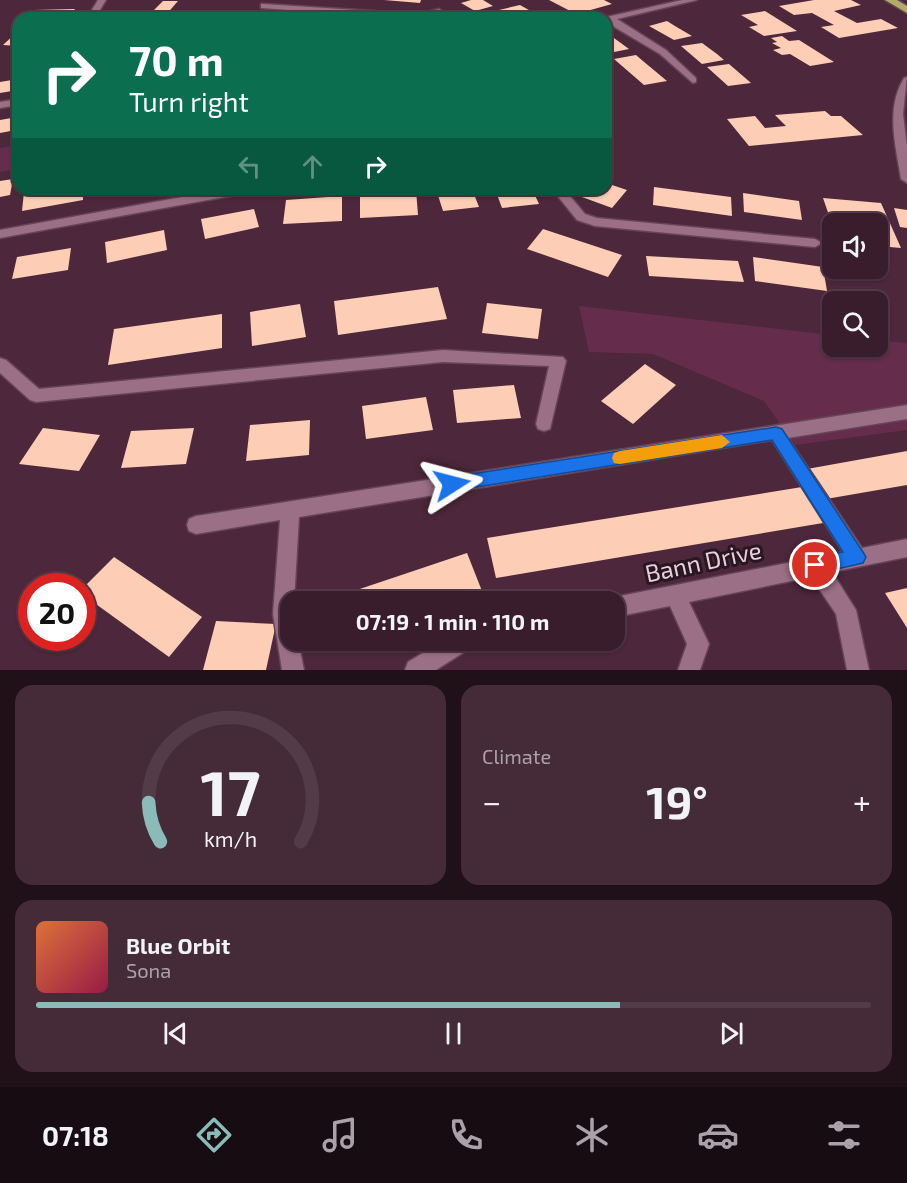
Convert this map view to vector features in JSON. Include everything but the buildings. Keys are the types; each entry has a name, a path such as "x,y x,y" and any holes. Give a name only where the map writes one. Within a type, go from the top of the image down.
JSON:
{"highway":[{"path":"890,0 907,10"}],"street":[{"path":"632,0 650,9"},
{"path":"612,18 693,0"},
{"path":"264,6 349,12"},
{"path":"612,21 663,52 693,80"},
{"path":"907,80 899,91 899,111 907,178"},
{"path":"0,234 213,195"},
{"path":"563,195 581,217 595,222 815,243"},
{"path":"0,364 36,396 443,356 558,361 544,424"},
{"path":"196,525 907,412"},
{"path":"776,433 857,557"},
{"path":"290,510 283,614 292,670"},
{"name":"Bann Drive","path":"625,605 907,548"},
{"path":"815,565 846,610 858,670"},
{"path":"675,595 698,644 689,670"},
{"path":"416,670 447,651"}],"shaded area":[{"path":"12,146 12,170 0,172 0,148"},
{"path":"579,306 822,334 822,357 888,357 888,341 907,343 907,430 795,445 764,401 653,354 589,352"}],"slow traffic":[{"path":"620,458 722,442"}],"route":[{"path":"452,484 776,433 857,557 815,565"}]}
